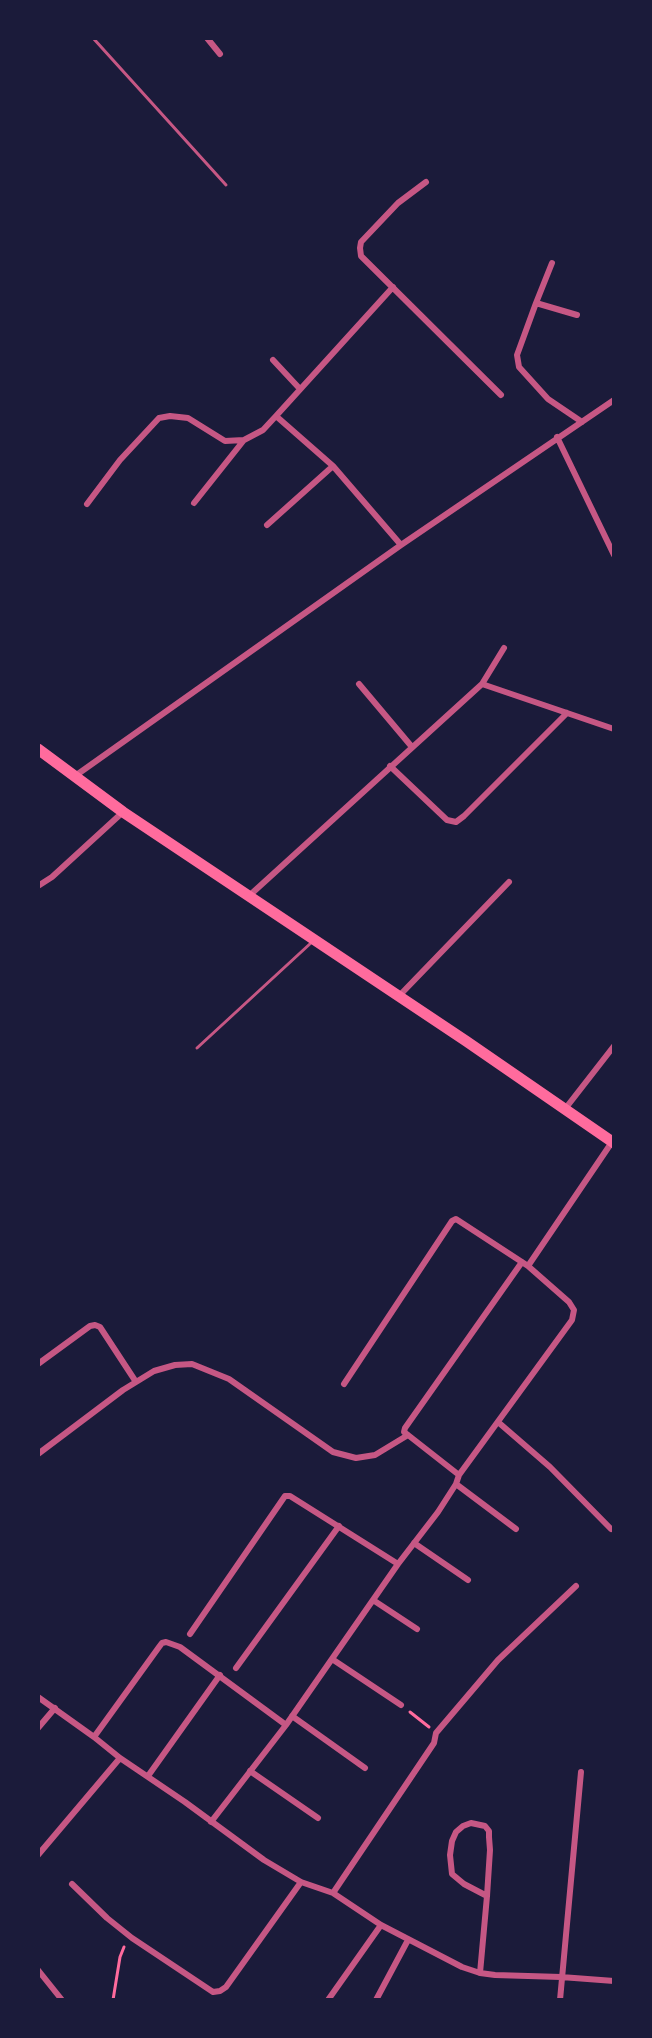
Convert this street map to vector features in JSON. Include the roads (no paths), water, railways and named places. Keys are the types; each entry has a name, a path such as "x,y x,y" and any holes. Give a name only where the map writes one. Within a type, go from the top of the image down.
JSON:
{"highway":[{"path":"38,749 123,812 613,1143"}],"street":[{"path":"207,38 220,54"},
{"path":"426,182 398,203 361,242 361,256 501,395"},
{"path":"552,263 517,355 519,367 548,399 582,422"},
{"path":"194,503 244,440 263,430 393,287"},
{"path":"536,303 577,315"},
{"path":"273,360 300,389"},
{"path":"75,776 401,545 614,400"},
{"path":"276,416 333,466 401,545"},
{"path":"87,504 120,460 159,418 188,418 225,441 244,440"},
{"path":"557,437 614,555"},
{"path":"267,525 333,466"},
{"path":"250,895 482,684 504,648"},
{"path":"359,684 412,747"},
{"path":"482,684 614,729"},
{"path":"390,766 447,820 456,822 567,713"},
{"path":"38,886 52,877 123,812"},
{"path":"399,996 509,882"},
{"path":"565,1109 614,1046"},
{"path":"459,1475 404,1432 405,1428 613,1143"},
{"path":"211,1822 286,1725 438,1512 459,1475 572,1320 574,1310 569,1302 525,1264 460,1220 452,1221 344,1384"},
{"path":"38,1364 95,1325 100,1327 136,1382"},
{"path":"38,1454 154,1371 192,1364 229,1379 333,1452 356,1458 375,1455 408,1435"},
{"path":"498,1422 550,1467 611,1529"},
{"path":"456,1484 516,1529"},
{"path":"190,1634 285,1496 290,1496 398,1564"},
{"path":"236,1668 339,1526"},
{"path":"414,1543 468,1580"},
{"path":"333,1893 429,1751 436,1733 498,1660 576,1586"},
{"path":"373,1600 417,1629"},
{"path":"94,1737 162,1643 166,1642 180,1647 286,1725"},
{"path":"332,1659 401,1705"},
{"path":"148,1776 220,1675"},
{"path":"38,1697 264,1860 301,1882 333,1893 381,1925 462,1967 495,1975 614,1981"},
{"path":"38,1728 55,1708"},
{"path":"292,1716 365,1768"},
{"path":"38,1855 120,1758"},
{"path":"250,1771 318,1818"},
{"path":"560,2000 581,1772"},
{"path":"480,1973 487,1896 490,1850 489,1831 485,1826 471,1823 456,1832 452,1841 452,1874 487,1896"},
{"path":"72,1884 132,1938 213,1992 226,1987 301,1882"},
{"path":"328,2000 381,1925"},
{"path":"376,2000 408,1940"},
{"path":"38,1970 62,2000"}],"lane":[{"path":"93,38 226,185"},
{"path":"197,1048 315,939"}]}
